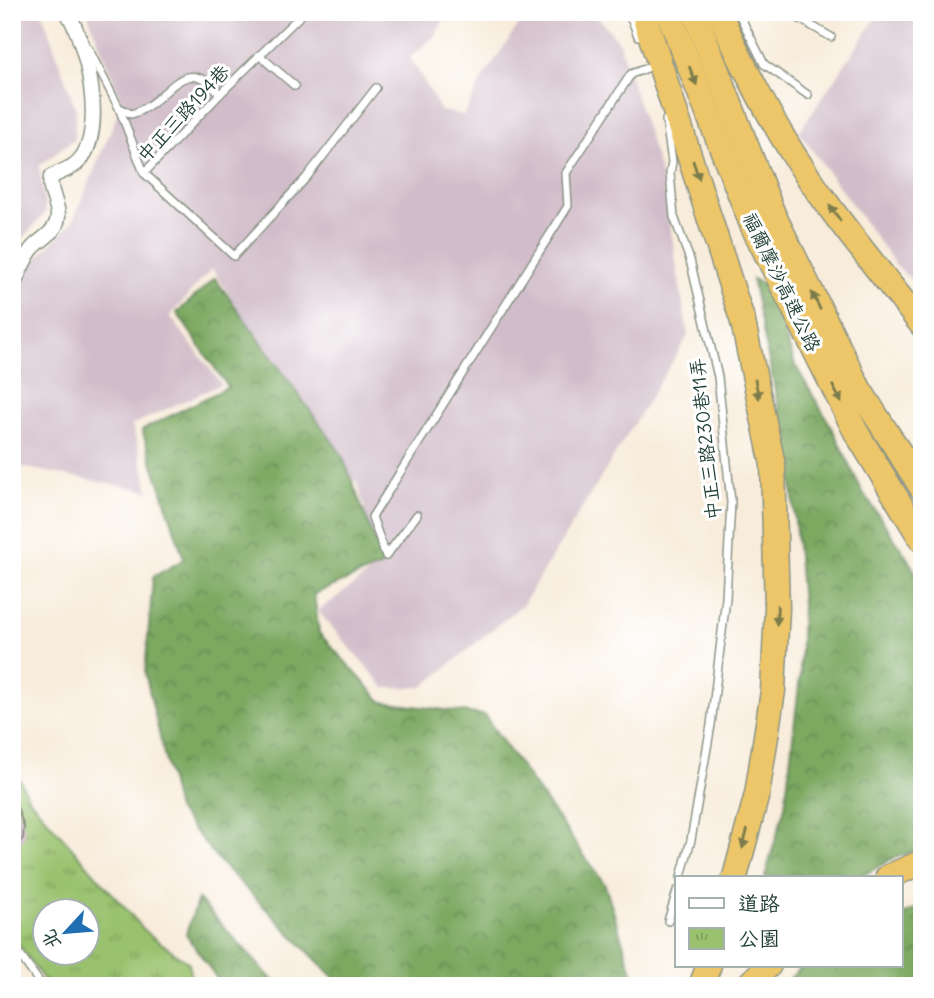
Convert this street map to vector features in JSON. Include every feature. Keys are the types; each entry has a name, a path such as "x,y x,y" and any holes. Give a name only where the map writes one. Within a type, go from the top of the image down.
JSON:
{"highway":[{"path":"643,12 743,322 773,466 777,608 773,691 757,794 735,876"},
{"name":"福爾摩沙高速公路","path":"668,12 753,227 856,432 922,540"},
{"name":"福爾摩沙高速公路","path":"694,12 773,214 859,389 922,488"},
{"path":"719,12 748,76 783,138 846,229 922,325"},
{"path":"890,876 922,862"},
{"path":"701,986 708,967"},
{"path":"747,986 767,967"}],"street":[{"path":"12,286 32,249 49,235 58,217 49,185 51,177 80,161 92,132 93,98 78,29 67,12"}],"lane":[{"name":"中正三路194巷","path":"304,12 144,173 234,256 306,178 376,88"},
{"path":"625,12 632,20 642,45"},
{"path":"738,12 764,64 808,95"},
{"path":"788,12 831,37"},
{"path":"78,29 120,108 144,173"},
{"path":"259,55 295,86"},
{"path":"646,56 653,79"},
{"path":"417,515 386,556 372,517 568,206 566,173 631,74 650,67"},
{"path":"120,108 131,114 145,110 188,76 208,80 220,94"},
{"name":"中正三路230巷11弄","path":"665,113 671,150 674,217 693,271 718,377 731,502 726,597 711,725 691,840 681,876"},
{"path":"668,921 675,898"},
{"path":"12,944 42,986"}],"shaded area":[{"path":"12,12 42,12 76,110 74,139 39,166 46,212 12,251"},
{"path":"87,12 448,12 435,36 410,57 441,111 464,115 483,78 527,12 594,12 619,42 663,182 688,336 523,604 423,687 385,688 318,611 379,566 358,483 299,429 275,366 212,268 170,316 221,384 132,425 149,491 16,466 12,459 12,294 35,260 73,221 122,103"},
{"path":"894,12 922,12 922,289 898,268 799,132 876,18"}],"green space":[{"path":"215,278 342,455 384,565 314,594 319,633 382,702 484,715 605,885 633,975 620,986 443,986 413,982 411,986 342,986 221,863 177,810 145,673 153,577 184,559 142,430 228,387 177,313"},
{"path":"752,279 768,286 795,365 832,428 862,491 922,584 922,848 892,859 862,876 765,876 785,806 800,676 802,604 792,486"},
{"path":"12,765 29,799 146,932 189,963 192,986 52,986 43,979 35,967 102,967 102,897 32,897 32,963 12,935"},
{"path":"198,899 278,986 222,986 186,934"},
{"path":"922,906 922,986 782,986 802,967 902,967 902,916"}],"building":[{"path":"12,793 24,827 23,838 12,852"}]}
